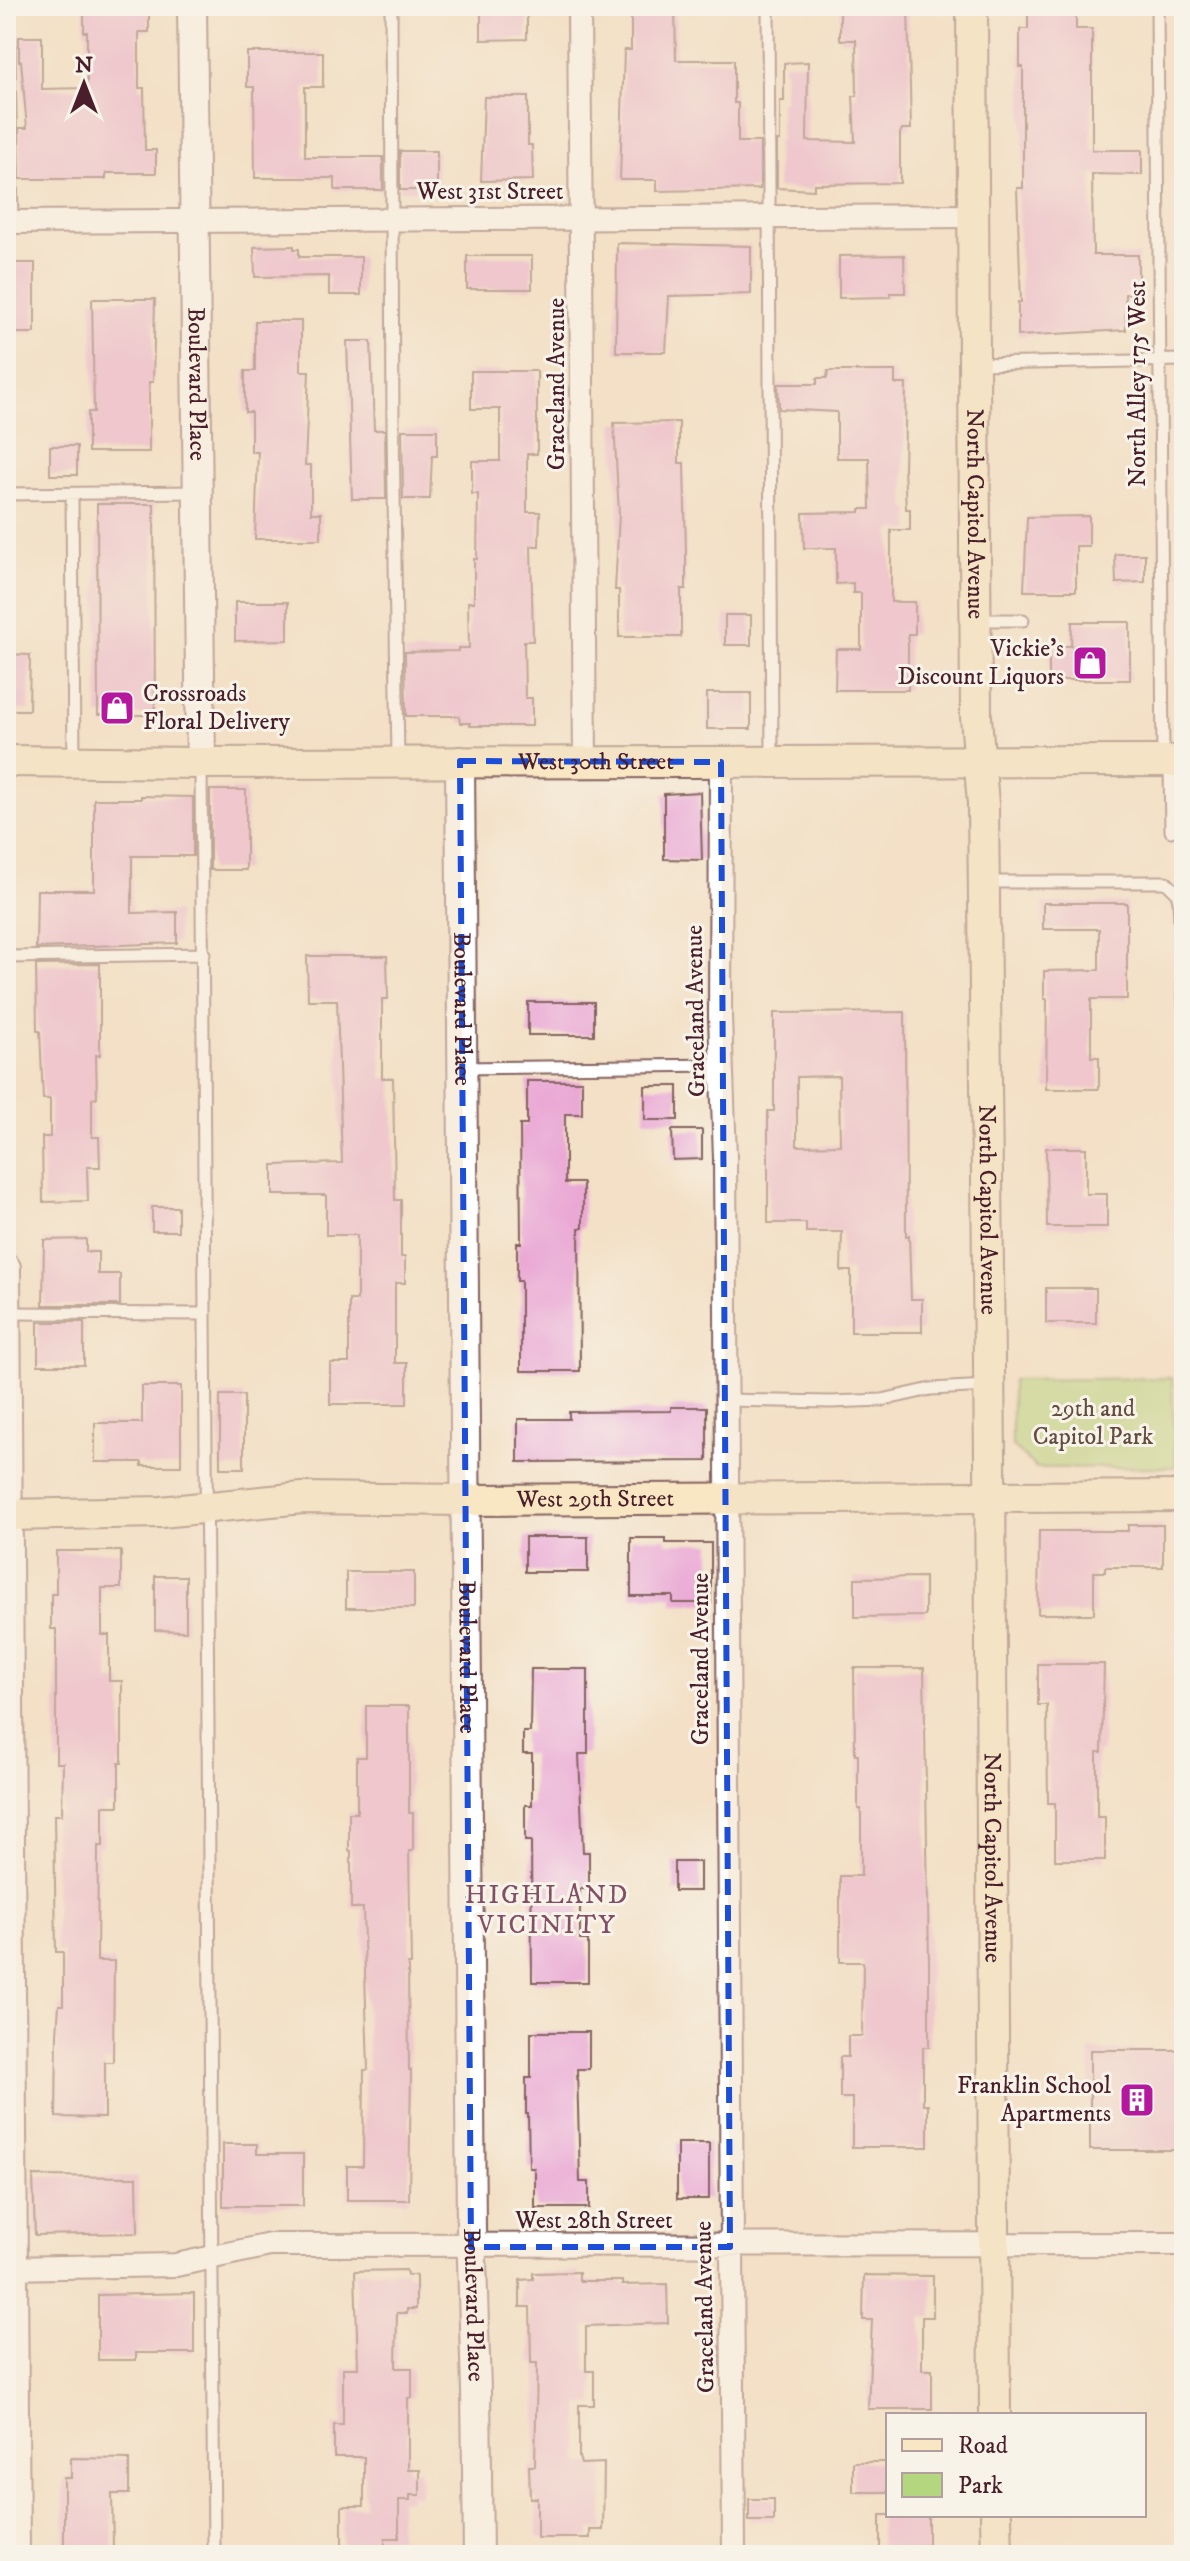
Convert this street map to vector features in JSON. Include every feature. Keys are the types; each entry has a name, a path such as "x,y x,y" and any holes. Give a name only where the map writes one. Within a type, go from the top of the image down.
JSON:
{"main road":[{"name":"North Capitol Avenue","path":"972,6 976,717 983,804 989,1386 995,2413"},
{"name":"West 30th Street","path":"6,761 1172,761"},
{"name":"West 29th Street","path":"7,1515 206,1509 302,1498 990,1499 1184,1496"},
{"path":"996,2517 997,2555"}],"street":[{"name":"Boulevard Place","path":"192,6 201,763"},
{"name":"Graceland Avenue","path":"579,6 585,761"},
{"name":"West 31st Street","path":"9,222 974,216"},
{"name":"Boulevard Place","path":"460,761 471,2247 478,2555"},
{"name":"Graceland Avenue","path":"721,762 734,2555"},
{"path":"6,1268 9,2268 15,2555"},
{"name":"West 28th Street","path":"9,2268 155,2267 270,2245 730,2247 1184,2244"}],"lane":[{"path":"8,6 9,222"},
{"path":"391,6 398,761"},
{"path":"768,6 772,762"},
{"name":"North Alley 175 West","path":"1157,6 1160,360 1172,761 1171,831"},
{"path":"975,364 1184,360"},
{"path":"6,494 200,492"},
{"path":"72,494 74,762"},
{"path":"976,620 1023,620"},
{"path":"201,763 214,2555"},
{"path":"983,882 1160,881 1171,887 1179,900 1184,1006"},
{"path":"6,957 204,954"},
{"path":"462,1068 722,1065"},
{"path":"6,1313 205,1314"},
{"path":"726,1400 882,1400 931,1389 989,1386"}],"highlighted area":[{"path":"460,761 721,762 730,2247 471,2247"}],"green space":[{"name":"29th and Capitol Park","path":"1172,1378 1175,1467 1036,1468 1012,1445 1012,1380"}],"building":[{"path":"84,6 149,6 149,32 139,32 139,88 144,88 145,150 156,150 156,173 106,173 106,179 20,179 19,128 27,128 19,37 42,37 42,89 87,88"},
{"path":"481,6 527,6 527,39 481,40"},
{"path":"631,6 675,6 676,60 734,60 738,142 760,142 760,189 657,191 657,180 620,180 624,50 631,50"},
{"path":"840,6 908,6 911,129 902,129 900,134 900,183 814,184 814,190 777,188 777,141 780,141 780,101 784,101 784,63 808,62 807,141 855,142 853,96 857,96 856,40 840,40"},
{"path":"1028,6 1076,6 1076,29 1092,29 1092,150 1142,150 1142,175 1092,174 1093,255 1138,255 1138,294 1125,294 1126,330 1018,336 1018,302 1021,302 1017,188 1023,188 1020,29 1028,29"},
{"path":"247,52 323,52 323,87 305,87 305,157 383,157 383,190 335,190 335,178 255,178 254,87 247,87"},
{"path":"484,97 528,97 528,145 532,145 533,180 481,181"},
{"path":"400,151 437,151 437,190 400,190"},
{"path":"617,243 751,246 751,294 669,296 666,352 616,352"},
{"path":"294,246 294,249 299,249 299,257 361,257 361,295 329,295 329,276 255,277 254,247"},
{"path":"904,255 905,293 890,293 890,297 839,298 839,256"},
{"path":"467,256 532,256 532,289 467,289"},
{"path":"6,263 35,263 35,333 6,333"},
{"path":"92,299 155,299 153,382 149,382 149,452 88,452 88,412 94,412"},
{"path":"255,321 301,321 301,371 309,371 305,465 311,465 311,513 321,513 321,539 255,539 258,452 251,452 251,412 245,412 245,371 255,371"},
{"path":"347,341 371,341 374,430 385,430 386,499 352,499"},
{"path":"471,371 537,371 537,454 527,454 527,512 540,512 539,546 531,546 533,641 524,641 525,698 532,698 532,726 470,726 470,723 460,723 459,716 406,716 405,652 469,648 468,602 474,602 474,559 477,559 478,494 472,494 472,461 500,461 500,409 471,409"},
{"path":"828,371 895,371 895,384 906,384 904,468 910,530 891,530 891,602 915,602 915,634 908,634 908,690 835,690 836,649 861,649 861,593 853,593 853,583 836,584 836,548 804,548 803,513 870,509 869,458 837,458 837,412 779,409 778,384 817,384 817,378 827,378"},
{"path":"679,422 679,463 684,463 686,554 686,589 681,589 681,637 619,637 619,590 615,590 619,514 614,423"},
{"path":"402,430 437,430 437,456 432,456 430,499 403,499"},
{"path":"50,446 77,446 77,475 50,475"},
{"path":"97,504 154,504 155,715 98,715"},
{"path":"1089,516 1089,546 1076,546 1076,591 1024,591 1027,517"},
{"path":"1115,554 1145,554 1145,582 1116,583"},
{"path":"235,602 288,602 288,640 235,641"},
{"path":"725,615 751,615 751,645 725,645"},
{"name":"Vickie's Discount Liquors","path":"1072,622 1130,622 1130,680 1049,680 1049,646 1071,646"},
{"path":"6,654 30,655 29,710 6,710"},
{"path":"707,693 751,693 751,729 707,729"},
{"path":"210,790 246,790 246,870 210,870"},
{"path":"700,792 702,860 664,859 664,794"},
{"path":"141,796 193,797 193,856 132,856 132,913 177,912 177,943 36,948 37,890 94,890 94,799 141,799"},
{"path":"1043,903 1127,903 1127,999 1091,999 1091,1057 1099,1057 1099,1089 1046,1089 1047,999 1044,999 1044,971 1099,970 1099,929 1043,929"},
{"path":"307,956 387,956 388,999 382,999 382,1078 393,1078 395,1200 401,1200 401,1257 405,1257 405,1283 395,1283 395,1363 407,1363 407,1404 330,1404 330,1363 349,1363 349,1300 357,1300 357,1235 326,1235 326,1195 273,1195 273,1165 342,1163 337,1000 308,1000"},
{"path":"100,964 100,1055 96,1055 97,1098 92,1099 92,1137 99,1137 100,1167 87,1167 88,1201 43,1202 42,1137 50,1137 50,1099 43,1099 40,1031 37,1031 36,965"},
{"path":"528,1002 594,1002 594,1035 528,1035"},
{"path":"905,1012 906,1236 909,1235 911,1299 922,1299 922,1332 851,1332 851,1271 841,1271 842,1232 806,1232 806,1223 768,1223 768,1111 774,1111 774,1013","holes":["839,1076 840,1145 797,1146 797,1077"]},
{"path":"527,1081 582,1081 582,1114 565,1114 565,1183 583,1183 583,1228 579,1228 580,1371 521,1371 521,1281 517,1281 517,1243 521,1243 520,1125 527,1125"},
{"path":"645,1086 678,1086 678,1120 645,1120"},
{"path":"672,1130 702,1130 702,1159 673,1160"},
{"path":"1046,1148 1086,1148 1086,1194 1107,1194 1107,1227 1047,1227"},
{"path":"152,1207 178,1207 178,1231 152,1231"},
{"path":"86,1239 86,1252 98,1252 98,1274 120,1274 120,1305 43,1305 44,1240"},
{"path":"1046,1288 1096,1288 1096,1323 1046,1323"},
{"path":"38,1322 84,1322 84,1365 38,1365"},
{"path":"142,1386 181,1386 181,1466 95,1462 95,1423 142,1423"},
{"path":"220,1395 244,1395 244,1468 220,1468"},
{"path":"671,1407 707,1407 707,1461 518,1462 518,1419 569,1419 569,1412 671,1411"},
{"path":"1128,1525 1163,1525 1163,1567 1105,1567 1105,1572 1094,1572 1094,1614 1038,1614 1039,1531 1128,1531"},
{"path":"525,1537 588,1537 588,1572 525,1572"},
{"path":"631,1538 666,1538 666,1543 711,1543 711,1603 673,1603 673,1596 631,1596"},
{"path":"56,1551 121,1551 121,1588 102,1588 102,1635 109,1635 109,1681 122,1681 119,1806 103,1806 103,1846 98,1846 97,1961 114,1961 113,2062 105,2062 105,2118 56,2117 57,2034 59,2005 63,2005 63,1952 56,1952 54,1815 62,1815 63,1763 56,1763 56,1629 51,1629 51,1594 56,1594"},
{"path":"346,1572 414,1572 414,1608 346,1608"},
{"path":"155,1576 186,1576 186,1631 155,1630"},
{"path":"925,1577 925,1616 855,1617 855,1578"},
{"path":"1038,1664 1104,1664 1102,1752 1097,1752 1097,1817 1105,1817 1105,1860 1055,1860 1055,1803 1048,1803 1047,1705 1038,1705"},
{"path":"854,1668 924,1668 929,2047 923,2047 923,2104 928,2104 928,2147 852,2147 852,2098 840,2098 840,2057 848,2057 848,2036 862,2036 863,1962 840,1962 840,1876 861,1876"},
{"path":"531,1669 588,1669 588,1754 579,1754 583,1852 589,1852 589,1889 580,1889 580,1940 588,1940 588,1982 532,1982 531,1841 525,1841 525,1805 532,1805 532,1754 523,1754 523,1732 530,1732"},
{"path":"366,1706 409,1706 409,1813 413,1813 413,1851 409,1851 409,2200 347,2200 347,2166 363,2166 364,2070 368,2070 363,1908 351,1908 349,1851 349,1813 357,1813 357,1757 366,1757"},
{"path":"674,1862 700,1862 700,1891 674,1891"},
{"path":"531,2032 589,2032 589,2069 577,2069 580,2182 589,2182 589,2208 535,2208 535,2173 534,2168 529,2168 526,2114 526,2078 531,2078"},
{"name":"Franklin School Apartments","path":"1090,2050 1184,2050 1184,2150 1090,2150"},
{"path":"677,2143 709,2143 709,2199 677,2199"},
{"path":"223,2144 257,2144 257,2154 303,2154 303,2206 223,2206"},
{"path":"33,2176 137,2177 138,2233 35,2235"},
{"path":"406,2270 407,2275 416,2275 416,2309 397,2313 396,2368 412,2368 412,2398 408,2398 408,2470 420,2470 420,2495 410,2495 410,2500 399,2500 399,2538 385,2538 385,2555 342,2555 342,2506 364,2506 364,2457 334,2457 334,2425 343,2425 343,2368 358,2368 355,2271"},
{"path":"579,2272 579,2281 622,2281 622,2285 667,2284 668,2323 586,2326 586,2371 594,2371 594,2405 579,2405 579,2457 581,2464 604,2463 603,2530 590,2530 590,2538 537,2538 537,2498 530,2498 529,2466 535,2466 537,2363 531,2363 530,2307 520,2307 520,2280 533,2279 533,2273"},
{"path":"864,2275 933,2276 933,2317 922,2317 922,2370 932,2370 932,2409 868,2409 872,2320 863,2320"},
{"path":"194,2293 194,2353 136,2353 136,2360 98,2360 98,2295"},
{"path":"71,2458 129,2459 129,2494 112,2494 113,2548 64,2548 64,2478 71,2478"},
{"path":"853,2462 886,2462 886,2492 853,2492"},
{"path":"749,2499 774,2499 774,2521 749,2521"},
{"path":"880,2515 928,2517 928,2555 880,2555"}],"place":[{"name":"Vickie's Discount Liquors","path":"1090,663"},
{"name":"Crossroads Floral Delivery","path":"117,708"},
{"name":"Franklin School Apartments","path":"1137,2100"}],"district":[{"name":"HIGHLAND VICINITY","path":"547,1910"}]}
